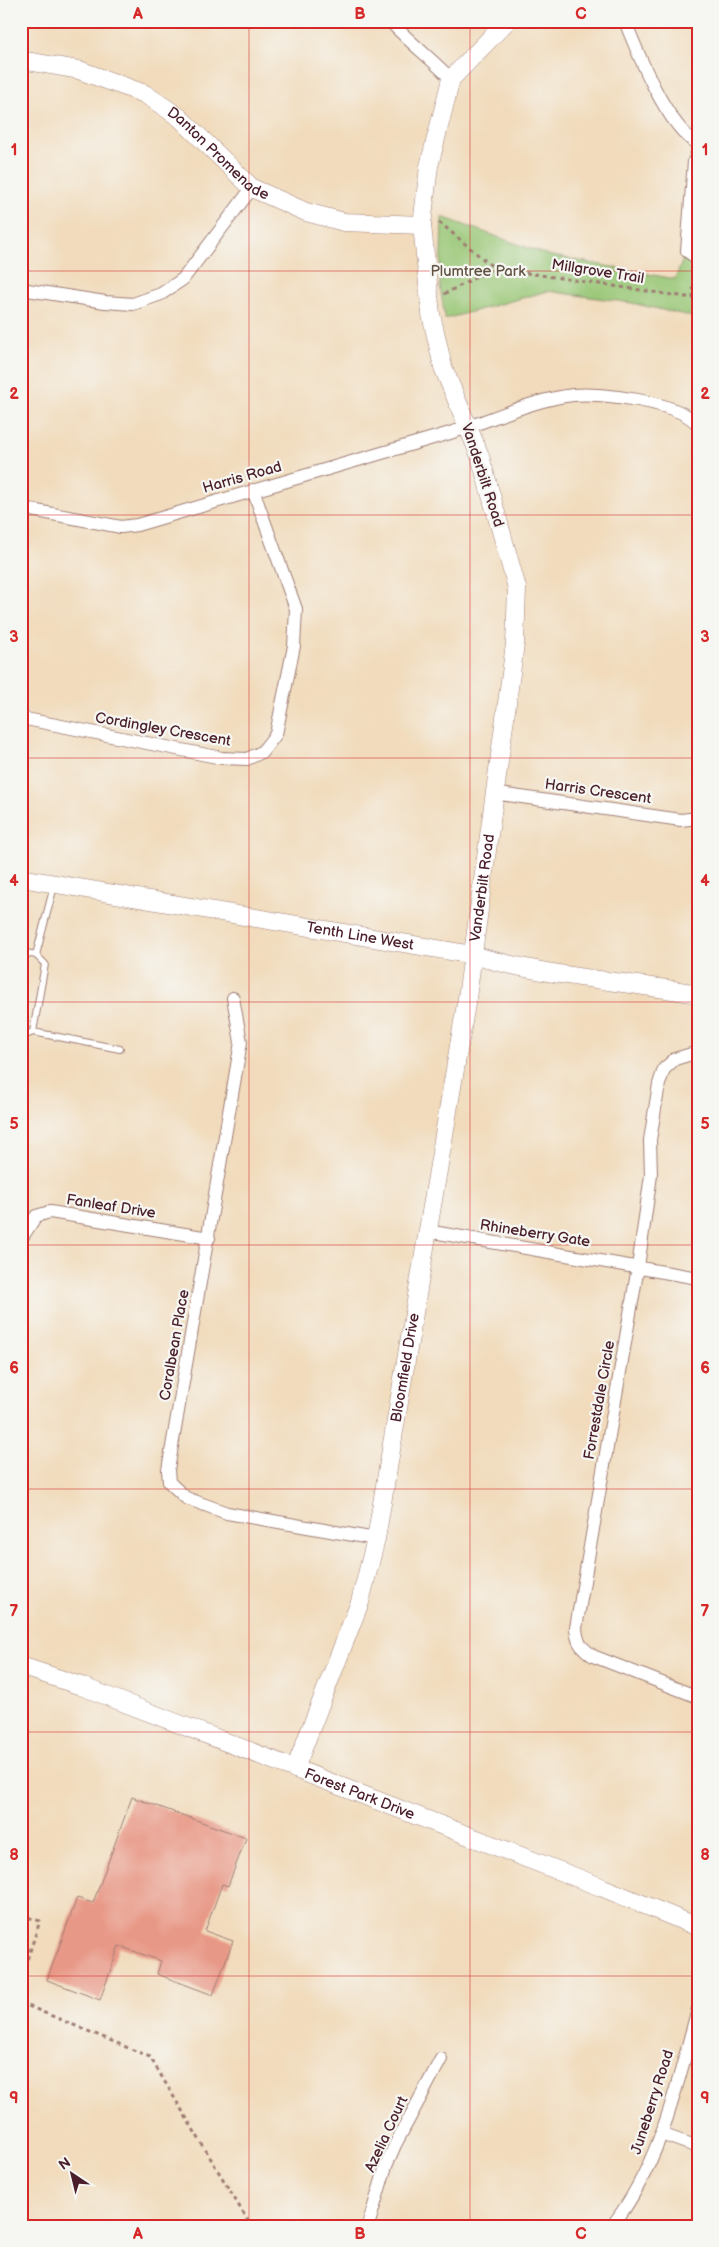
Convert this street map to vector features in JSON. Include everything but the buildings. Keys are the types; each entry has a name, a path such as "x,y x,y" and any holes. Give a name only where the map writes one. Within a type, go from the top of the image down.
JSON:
{"street":[{"path":"390,21 405,38 437,64 451,79"},
{"name":"Vanderbilt Road","path":"472,955 515,644 517,588 480,456 470,428 443,367 429,302 422,217 429,166 451,79 507,21"},
{"path":"624,21 643,66 670,114 691,141 698,144"},
{"name":"Danton Promenade","path":"21,60 79,70 145,94 179,117 252,188 306,212 344,222 422,217"},
{"path":"696,258 687,251 694,160 698,151"},
{"path":"21,289 105,302 133,304 160,294 183,279 252,188"},
{"path":"470,428 552,398 592,394 671,407 691,418 698,426"},
{"name":"Harris Road","path":"21,508 121,527 137,525 470,428"},
{"name":"Cordingley Crescent","path":"21,718 222,758 246,759 262,752 276,734 294,646 296,610 253,490"},
{"name":"Harris Crescent","path":"493,793 680,820 698,818"},
{"name":"Tenth Line West","path":"21,878 472,955 503,964 575,977 698,994"},
{"name":"Bloomfield Drive","path":"295,1770 360,1602 376,1539 472,955"},
{"name":"Coralbean Place","path":"233,998 240,1042 209,1238 168,1470 169,1482 186,1498 227,1513 376,1539"},
{"name":"Forrestdale Circle","path":"698,1052 675,1059 664,1068 650,1140 651,1175 638,1267 576,1628 577,1641 582,1648 593,1656 698,1697"},
{"name":"Fanleaf Drive","path":"21,1239 36,1216 50,1212 209,1238"},
{"name":"Rhineberry Gate","path":"427,1231 698,1278"},
{"name":"Forest Park Drive","path":"21,1666 81,1686 592,1883 698,1926"},
{"name":"Juneberry Road","path":"612,2226 629,2204 638,2188 662,2134 698,2009"},
{"name":"Azelia Court","path":"368,2226 392,2152 442,2059"},
{"path":"662,2134 698,2147"}],"lane":[{"path":"36,955 54,884"},
{"path":"21,952 36,955 44,964 33,1032"},
{"path":"21,1037 33,1032 120,1049"}],"path":[{"path":"422,217 457,235 494,268 429,302"},
{"path":"696,258 693,298 698,302"},
{"name":"Millgrove Trail","path":"494,268 693,298"},
{"path":"21,1916 40,1921 21,1978"},
{"path":"21,2003 150,2057 251,2226"}],"green space":[{"name":"Plumtree Park","path":"442,217 548,255 675,279 687,250 698,259 698,329 696,320 689,316 632,303 548,291 445,319 440,286"}]}
